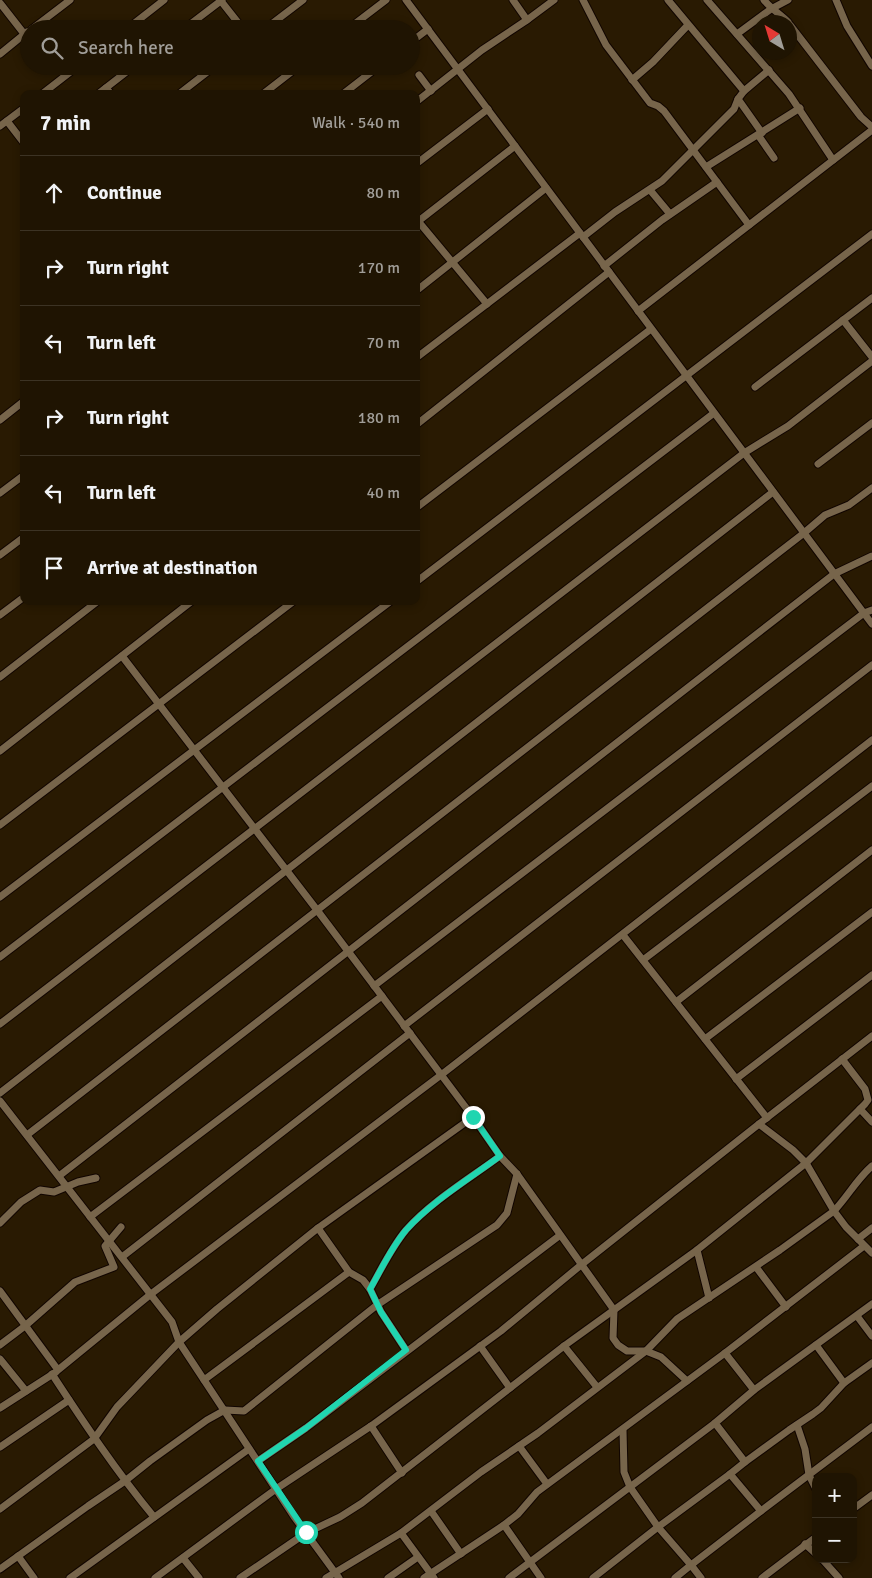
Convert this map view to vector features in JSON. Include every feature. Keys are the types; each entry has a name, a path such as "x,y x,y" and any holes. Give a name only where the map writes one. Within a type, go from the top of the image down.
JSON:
{"street":[{"path":"44,20 70,0"},
{"path":"138,20 164,0"},
{"path":"195,20 221,0 236,20"},
{"path":"277,20 303,0"},
{"path":"360,20 386,0"},
{"path":"406,0 872,624"},
{"path":"513,0 527,20"},
{"path":"420,99 482,50 554,0"},
{"path":"583,0 606,45 650,103 658,106 664,112 749,225"},
{"path":"668,0 744,91"},
{"path":"707,0 800,108 834,160"},
{"path":"764,0 771,9 777,11 780,15"},
{"path":"737,34 771,9 788,0"},
{"path":"836,0 847,26 872,66"},
{"path":"0,3 20,25"},
{"path":"632,80 688,25"},
{"path":"420,35 428,29"},
{"path":"638,311 834,160 872,128 861,117 797,35"},
{"path":"0,54 20,38"},
{"path":"420,355 581,235 662,181 734,109 744,91 769,70"},
{"path":"47,90 66,75"},
{"path":"109,90 125,75"},
{"path":"184,90 203,75"},
{"path":"268,90 287,75"},
{"path":"348,90 367,75"},
{"path":"419,75 431,91"},
{"path":"738,99 774,158"},
{"path":"706,167 800,108"},
{"path":"420,161 488,110"},
{"path":"0,126 20,111"},
{"path":"7,121 20,138"},
{"path":"420,220 515,146"},
{"path":"420,422 607,269 670,214 717,182"},
{"path":"420,288 546,188"},
{"path":"650,190 670,214"},
{"path":"420,226 486,304"},
{"path":"420,579 872,234"},
{"path":"755,387 872,298"},
{"path":"843,320 872,357"},
{"path":"420,505 651,329"},
{"path":"0,1024 744,454 774,436 872,361"},
{"path":"0,420 20,404"},
{"path":"0,957 714,413"},
{"path":"818,464 872,423"},
{"path":"0,493 20,478"},
{"path":"27,1135 825,515 849,505 872,488"},
{"path":"0,1093 773,492"},
{"path":"0,555 20,540"},
{"path":"59,1176 834,574 872,556"},
{"path":"0,615 20,600"},
{"path":"0,676 93,605"},
{"path":"0,751 187,605"},
{"path":"0,825 289,605"},
{"path":"0,897 386,605"},
{"path":"374,986 864,613 872,610"},
{"path":"122,656 442,1075 500,1156 517,1174 614,1310 613,1338 618,1345 627,1351 646,1352 661,1357 687,1381"},
{"path":"404,1026 872,665"},
{"path":"0,1408 55,1372 151,1294 442,1075 872,740"},
{"path":"643,960 872,786"},
{"path":"676,1002 872,850"},
{"path":"705,1039 872,912"},
{"path":"623,935 767,1118"},
{"path":"736,1079 872,975"},
{"path":"90,1216 382,996"},
{"path":"122,1257 410,1033"},
{"path":"155,1578 276,1488 371,1426 480,1346 872,1036"},
{"path":"240,1578 306,1532 340,1517 362,1503 564,1346 697,1250 806,1162 868,1100 865,1089 842,1058"},
{"path":"0,1101 172,1322 179,1342 249,1449 337,1575"},
{"path":"860,1109 872,1122"},
{"path":"0,1509 94,1440 117,1407 179,1342 217,1309 318,1228 473,1117"},
{"path":"759,1124 806,1162 834,1211 858,1240 872,1253"},
{"path":"370,1289 392,1250 407,1229 433,1206 500,1156"},
{"path":"326,1578 337,1575 401,1533 481,1472 646,1352 670,1325 834,1211 850,1193 856,1182 872,1166"},
{"path":"0,1569 107,1492 125,1482 188,1432 225,1410 244,1410 377,1305 497,1225 507,1212 517,1174"},
{"path":"0,1223 16,1206 34,1193 43,1190 54,1192 78,1182 96,1178"},
{"path":"0,1345 25,1326 75,1282 114,1267 104,1246 121,1227"},
{"path":"318,1228 349,1272 363,1280 370,1289 377,1305 406,1350"},
{"path":"858,1240 872,1228"},
{"path":"258,1461 306,1428 406,1350 560,1236"},
{"path":"424,1578 432,1576 504,1525 518,1514 533,1495 547,1484 623,1430 864,1246"},
{"path":"697,1250 709,1298"},
{"path":"756,1267 786,1307"},
{"path":"204,1380 349,1272"},
{"path":"0,1291 55,1372 69,1400 94,1440 154,1517"},
{"path":"509,1578 716,1422 754,1390 872,1304"},
{"path":"857,1316 872,1336"},
{"path":"816,1345 844,1383"},
{"path":"480,1346 510,1388"},
{"path":"564,1346 597,1388"},
{"path":"724,1353 754,1390"},
{"path":"0,1359 26,1391"},
{"path":"593,1578 658,1527 821,1408 844,1383 872,1363"},
{"path":"0,1447 69,1400"},
{"path":"716,1422 746,1462"},
{"path":"797,1425 805,1449 808,1475 812,1482"},
{"path":"371,1426 402,1473"},
{"path":"675,1578 872,1427"},
{"path":"623,1430 624,1472 630,1487 658,1527 701,1578"},
{"path":"519,1446 547,1484"},
{"path":"73,1577 249,1449"},
{"path":"730,1474 761,1511"},
{"path":"857,1506 872,1495"},
{"path":"431,1511 461,1554"},
{"path":"504,1525 541,1578"},
{"path":"401,1533 432,1576"},
{"path":"762,1578 812,1539"},
{"path":"806,1544 812,1550"},
{"path":"18,1556 34,1578"},
{"path":"183,1558 199,1578"},
{"path":"388,1578 418,1558"},
{"path":"826,1563 839,1578"}],"route":[{"path":"306,1532 258,1461 306,1428 406,1350 381,1312 370,1289 392,1250 407,1229 433,1206 500,1156 473,1117"}]}
